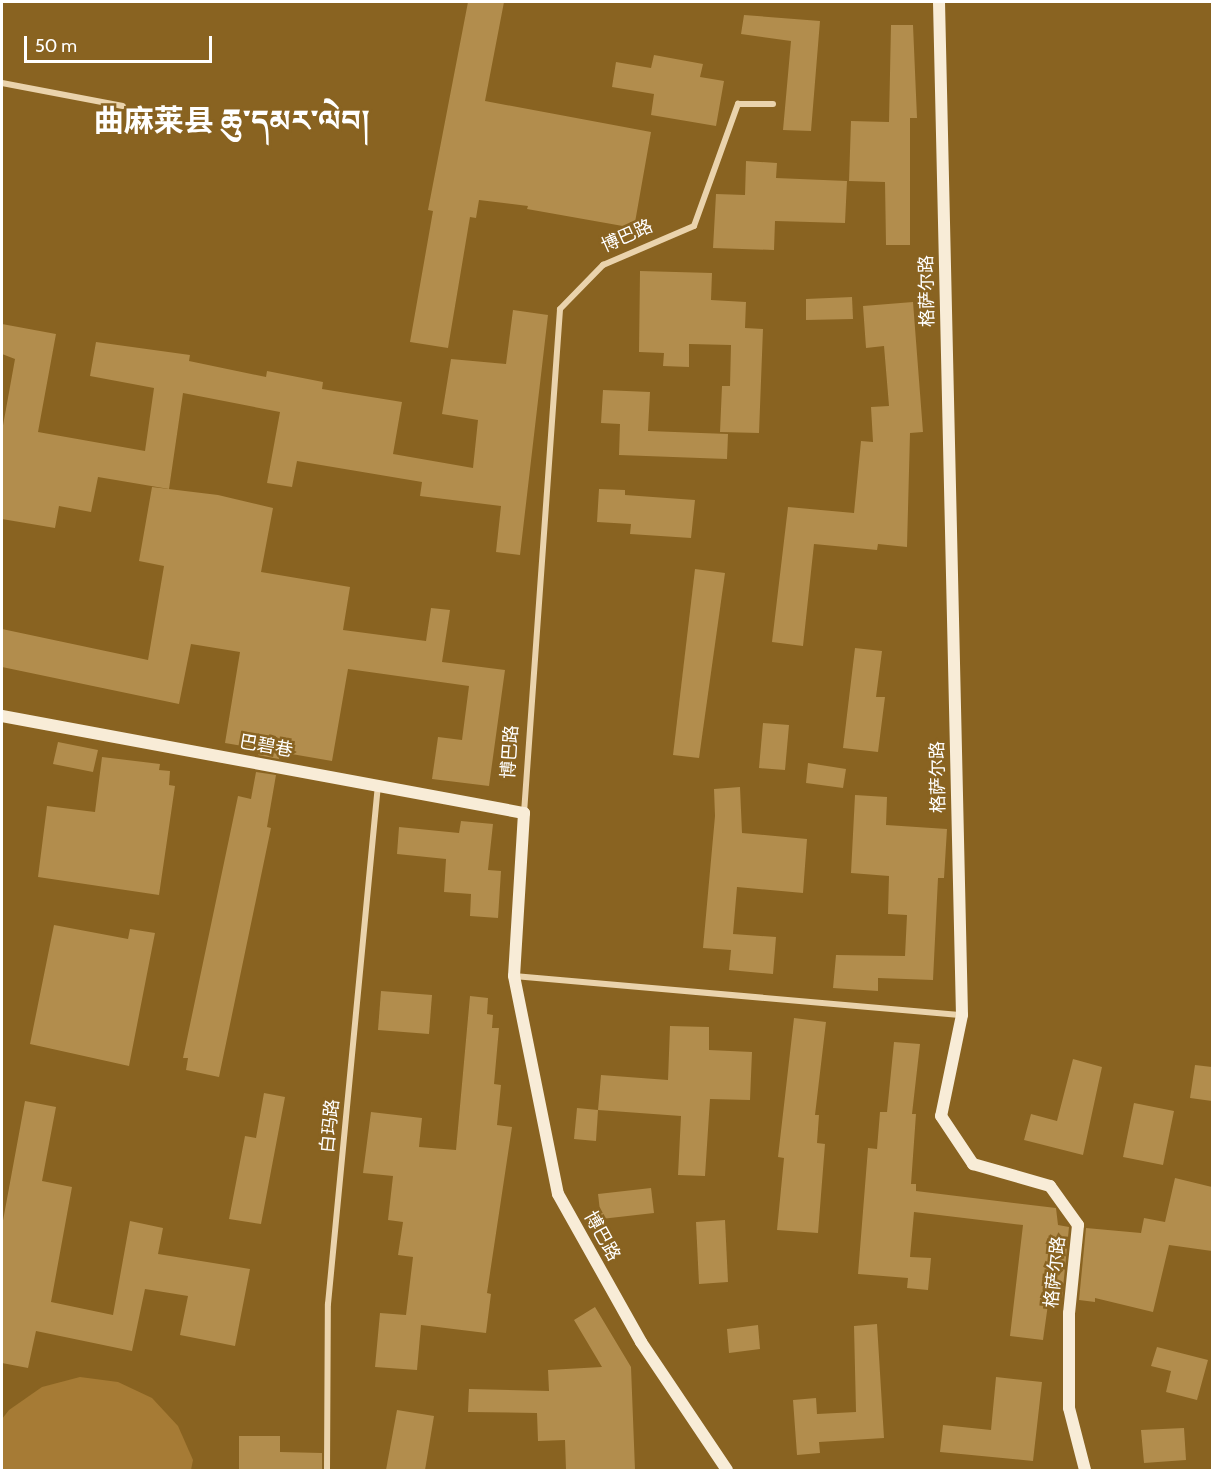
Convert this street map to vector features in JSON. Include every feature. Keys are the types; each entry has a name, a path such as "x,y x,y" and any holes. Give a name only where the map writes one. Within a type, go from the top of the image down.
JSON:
{"street":[{"name":"格萨尔路","path":"939,2 962,1015 941,1116 974,1164 1050,1186 1078,1225 1069,1313 1069,1408 1085,1470"},
{"path":"2,83 123,106"},
{"name":"博巴路","path":"727,1470 641,1342 558,1194 514,976 560,309 603,265 694,226 738,104 773,104"},
{"name":"巴碧巷","path":"2,716 524,813"},
{"name":"白玛路","path":"327,1470 328,1304 378,785"},
{"path":"514,976 962,1015"}],"shaded area":[{"path":"80,1377 118,1382 152,1398 178,1426 193,1460 191,1470 2,1470 2,1419 9,1410 42,1387"}],"building":[{"path":"468,2 504,2 485,101 651,132 634,228 527,209 528,206 479,200 476,218 470,217 448,348 410,342 433,211 428,210"},
{"path":"744,15 820,21 811,131 783,130 791,41 741,34"},
{"path":"891,25 913,25 917,118 910,118 910,245 886,245 885,182 849,181 851,121 889,122"},
{"path":"654,55 703,64 700,77 724,81 716,126 651,115 654,94 612,87 616,62 651,68"},
{"path":"746,161 777,163 776,178 847,181 845,223 775,221 774,250 713,248 716,194 745,195"},
{"path":"640,271 712,273 711,300 746,302 745,328 763,329 759,433 720,432 722,386 730,386 731,345 689,344 689,367 663,366 664,353 639,352"},
{"path":"852,297 853,319 806,320 806,299"},
{"path":"913,302 923,432 910,433 907,547 878,544 877,550 814,544 803,646 772,642 788,507 854,513 861,441 873,442 871,407 889,406 884,346 866,348 863,306"},
{"path":"513,310 548,315 520,555 496,552 501,506 420,496 422,482 297,461 292,487 267,483 280,412 183,393 169,489 98,477 91,512 59,506 55,528 2,519 2,431 15,359 2,354 2,324 56,334 38,432 145,451 154,388 90,376 96,342 190,355 189,361 266,377 267,371 323,382 322,389 402,402 393,454 473,468 478,420 442,414 451,359 506,364"},
{"path":"603,390 650,392 648,431 728,434 727,459 619,455 620,424 601,423"},
{"path":"152,487 218,495 273,508 261,572 350,587 343,630 426,641 431,608 450,610 442,662 505,670 489,786 432,779 438,737 462,740 469,686 348,669 332,761 280,752 279,759 258,755 260,749 225,743 240,652 191,644 179,704 2,667 2,629 148,660 164,566 139,561"},
{"path":"599,489 625,490 625,495 695,500 691,538 630,534 631,524 597,522"},
{"path":"695,569 725,573 699,758 673,755"},
{"path":"855,648 882,651 876,697 885,697 878,752 843,748"},
{"path":"763,723 789,725 785,770 759,768"},
{"path":"58,742 98,750 93,772 53,764"},
{"path":"102,757 160,764 159,770 170,771 169,785 175,786 159,895 38,877 47,806 95,812"},
{"path":"808,763 846,769 843,788 806,783"},
{"path":"256,772 276,775 267,827 271,828 219,1077 186,1070 188,1058 183,1058 238,796 251,799"},
{"path":"740,787 742,833 807,839 803,893 737,887 733,934 776,937 773,974 729,970 731,950 703,948 715,816 714,789"},
{"path":"855,795 887,797 886,825 947,829 944,878 938,878 933,980 878,978 878,991 833,988 836,955 905,956 907,915 888,914 889,876 851,873"},
{"path":"461,821 493,824 488,870 501,871 498,918 470,916 471,894 444,892 446,859 397,854 399,827 459,833"},
{"path":"54,925 128,939 130,929 155,933 129,1066 30,1044"},
{"path":"381,991 432,995 429,1034 378,1030"},
{"path":"470,996 488,998 487,1014 493,1015 492,1028 499,1028 494,1084 501,1085 497,1125 512,1127 487,1293 491,1294 486,1333 421,1325 417,1370 375,1367 380,1313 406,1315 413,1257 398,1255 403,1222 388,1220 393,1176 363,1173 371,1112 422,1118 419,1147 456,1150"},
{"path":"794,1018 826,1022 815,1115 819,1115 817,1143 825,1144 818,1233 777,1230 784,1158 778,1157"},
{"path":"670,1026 709,1027 709,1050 752,1052 750,1100 710,1099 705,1176 678,1175 681,1116 598,1110 601,1075 668,1080"},
{"path":"894,1042 920,1044 912,1114 916,1114 911,1184 916,1184 916,1191 1056,1208 1058,1225 1069,1227 1062,1298 1049,1297 1043,1340 1010,1336 1023,1225 914,1212 910,1257 931,1258 928,1290 907,1288 908,1278 858,1274 868,1148 877,1149 880,1112 887,1112"},
{"path":"1073,1059 1102,1067 1083,1155 1024,1140 1031,1114 1057,1121"},
{"path":"1195,1065 1212,1067 1212,1101 1190,1098"},
{"path":"264,1093 285,1097 261,1224 229,1219 245,1136 256,1138"},
{"path":"25,1101 56,1107 42,1181 72,1187 51,1302 113,1315 130,1221 163,1228 158,1254 250,1269 235,1346 180,1335 188,1296 145,1289 132,1351 36,1331 28,1368 2,1363 2,1226"},
{"path":"1134,1103 1174,1111 1163,1165 1123,1157"},
{"path":"577,1108 598,1110 596,1141 574,1139"},
{"path":"1175,1178 1212,1187 1212,1251 1169,1245 1153,1312 1095,1298 1095,1302 1079,1300 1086,1228 1141,1233 1144,1218 1165,1222"},
{"path":"651,1188 654,1213 601,1219 598,1194"},
{"path":"725,1220 728,1282 699,1284 696,1222"},
{"path":"595,1307 631,1367 635,1470 566,1470 565,1440 538,1441 537,1413 468,1412 469,1389 549,1391 548,1370 602,1367 574,1320"},
{"path":"877,1324 884,1438 819,1442 820,1453 797,1455 793,1400 816,1398 817,1414 856,1412 854,1326"},
{"path":"758,1325 760,1349 729,1353 727,1329"},
{"path":"1157,1347 1208,1360 1197,1400 1166,1392 1171,1371 1151,1366"},
{"path":"996,1377 1042,1382 1033,1461 940,1452 943,1425 991,1430"},
{"path":"397,1410 434,1416 425,1470 386,1470"},
{"path":"1184,1428 1186,1460 1144,1463 1141,1430"},
{"path":"239,1436 280,1436 280,1452 322,1453 322,1470 239,1470"}],"district":[{"name":"曲麻莱县 ཆུ་དམར་ལེབ།","path":"232,121"}]}
